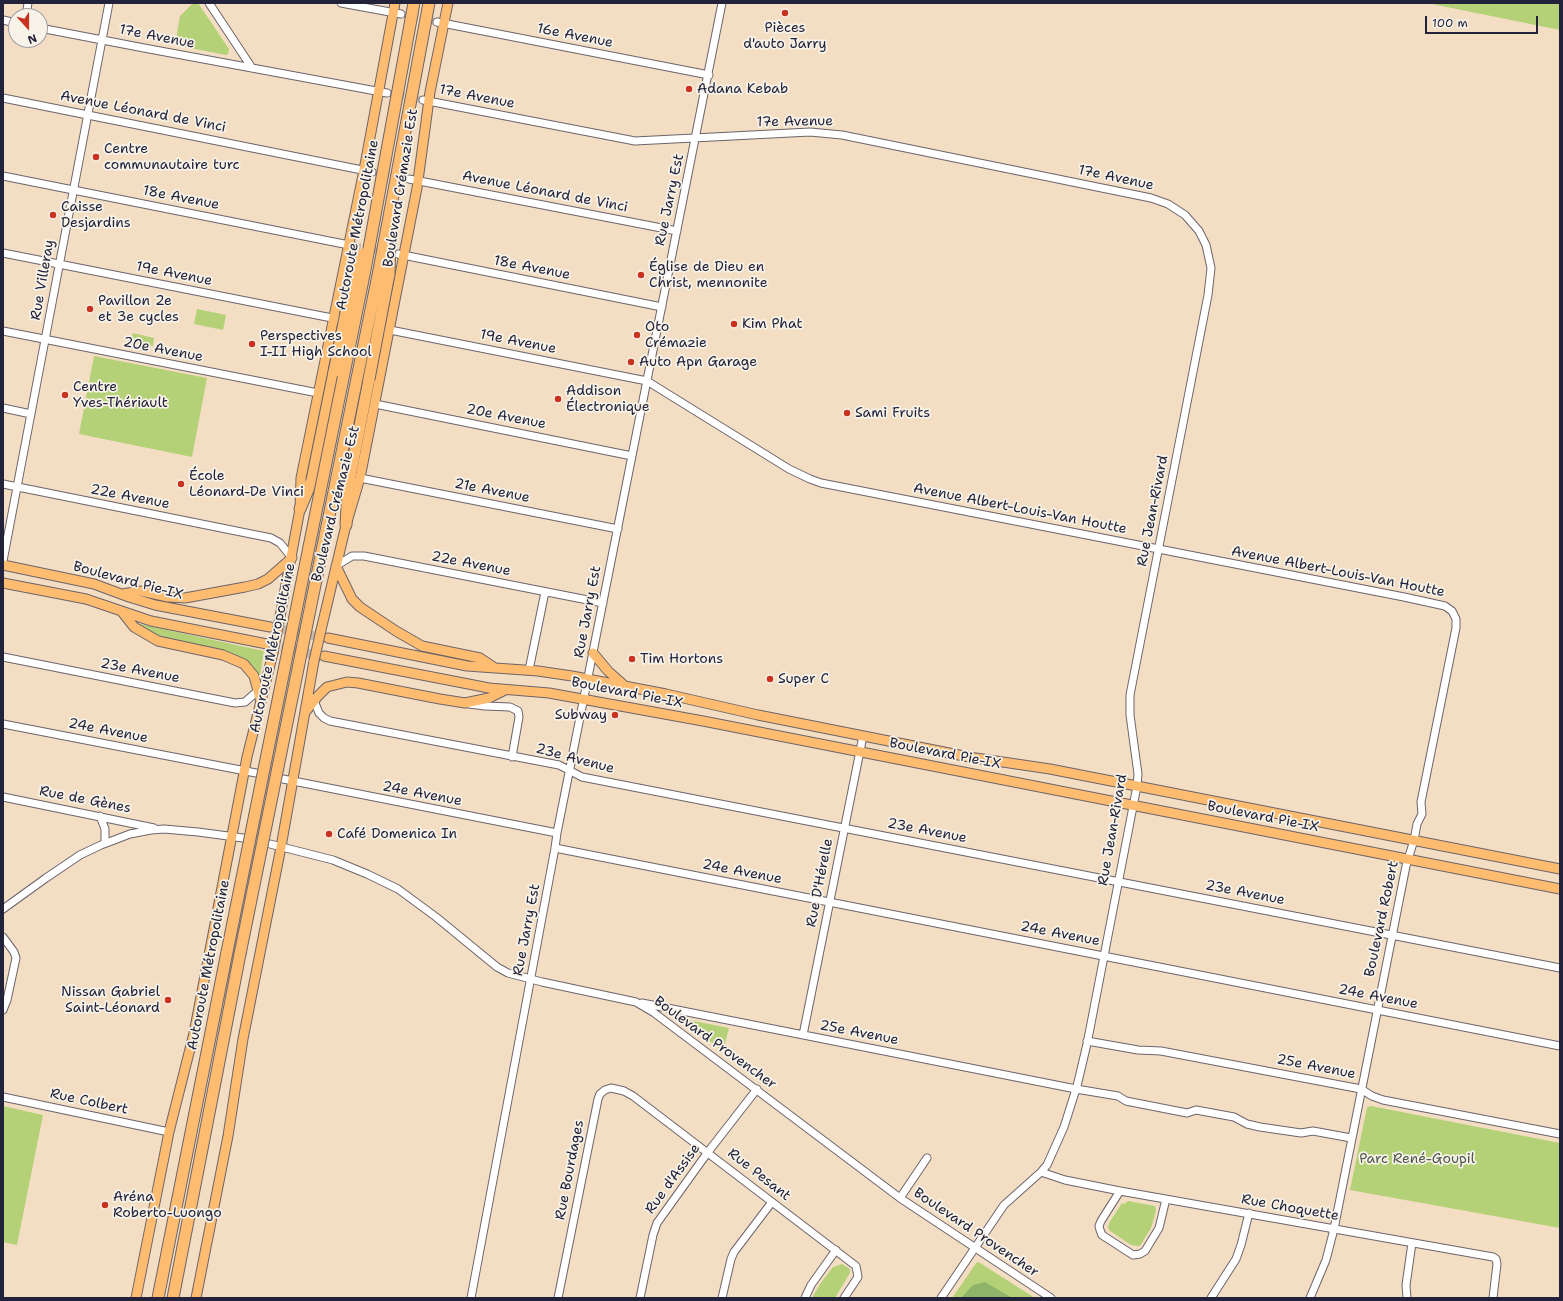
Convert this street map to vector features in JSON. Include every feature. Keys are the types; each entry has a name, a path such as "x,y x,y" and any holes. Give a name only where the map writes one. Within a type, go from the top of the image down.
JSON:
{"highway":[{"name":"Autoroute Métropolitaine","path":"158,1298 374,227 414,3"},
{"name":"Autoroute Métropolitaine","path":"173,1298 240,954 392,206 428,3"},
{"path":"346,525 348,487 389,274 392,206"},
{"path":"300,509 312,480 352,283 374,227"}],"main road":[{"name":"Boulevard Crémazie Est","path":"138,1284 169,1132 195,1028 244,771 266,683 292,558 300,509 301,478 318,393 336,319 368,171 397,14 395,3"},
{"name":"Boulevard Crémazie Est","path":"198,1295 228,1136 242,1039 281,847 314,661 346,525 360,478 375,404 386,329 418,181 426,100 440,22 448,3"},
{"path":"120,594 141,591 186,598 245,587 258,584 268,579 292,558"},
{"name":"Boulevard Pie-IX","path":"3,566 94,584 120,594 167,607 270,627"},
{"path":"336,566 348,593 356,604 396,631 422,646 480,658 496,668"},
{"name":"Boulevard Pie-IX","path":"3,583 80,598 99,603 123,613 160,623 267,644"},
{"path":"123,613 134,628 158,641 223,655 241,661 252,673 261,704"},
{"name":"Boulevard Pie-IX","path":"328,638 467,666 529,670 572,676 672,695 758,715 969,757 1050,769 1560,869"},
{"path":"594,653 608,671 625,686"},
{"name":"Boulevard Pie-IX","path":"324,656 489,688 549,693 584,699 1560,889"},
{"path":"305,712 327,687 347,682 358,682 465,703 489,698 505,690"},
{"path":"130,1298 138,1284"},
{"path":"136,1298 138,1284"}],"street":[{"name":"Rue Villeray","path":"3,561 109,3"},
{"path":"209,3 252,68"},
{"path":"341,3 397,14"},
{"name":"Rue Jarry Est","path":"471,1298 556,848 557,833 709,75 722,3"},
{"name":"16e Avenue","path":"440,22 709,75"},
{"name":"17e Avenue","path":"48,30 383,92"},
{"name":"Avenue Léonard de Vinci","path":"3,98 368,171"},
{"name":"17e Avenue","path":"426,100 635,141 810,132 842,135 1151,198 1168,204 1185,215"},
{"name":"18e Avenue","path":"3,176 351,245"},
{"name":"Avenue Léonard de Vinci","path":"409,178 677,231"},
{"name":"Rue Jean-Rivard","path":"941,1298 1004,1205 1041,1172 1052,1155 1061,1135 1076,1089 1087,1041 1137,786 1138,774 1131,726 1130,701 1210,281 1211,268 1206,245 1198,231 1185,215"},
{"name":"19e Avenue","path":"3,253 336,319"},
{"name":"18e Avenue","path":"401,255 662,307"},
{"name":"19e Avenue","path":"386,329 647,381"},
{"name":"20e Avenue","path":"3,331 318,393"},
{"name":"Avenue Albert-Louis-Van Houtte","path":"647,381 788,469 821,483 1443,605 1450,608 1455,616"},
{"name":"20e Avenue","path":"375,404 632,456"},
{"path":"3,408 31,414"},
{"name":"21e Avenue","path":"360,478 618,529"},
{"name":"22e Avenue","path":"3,484 271,538 280,543 292,558"},
{"name":"22e Avenue","path":"336,566 352,556 364,556 603,603"},
{"path":"529,670 545,592"},
{"name":"Boulevard Robert","path":"1310,1298 1326,1260 1334,1229 1407,859 1414,840 1417,824 1422,814 1421,802 1456,628 1455,616"},
{"name":"23e Avenue","path":"3,657 235,703 245,702 266,683"},
{"name":"23e Avenue","path":"309,689 322,716 330,721 559,765 582,777 1560,968"},
{"path":"465,703 485,706 510,707 518,711 519,719 512,757"},
{"name":"24e Avenue","path":"3,724 256,773"},
{"name":"Rue D'Hérelle","path":"803,1035 863,736"},
{"name":"24e Avenue","path":"283,779 557,833"},
{"name":"Rue de Gènes","path":"3,797 162,829"},
{"path":"100,816 105,828 105,843"},
{"path":"3,909 69,862 105,843 130,834 162,829 243,838"},
{"name":"Boulevard Provencher","path":"270,844 333,860 398,889 436,917 497,967 508,973 531,980 636,1002 670,1023 900,1198 1051,1298"},
{"name":"24e Avenue","path":"556,848 1560,1046"},
{"path":"3,938 14,952 16,958 7,1000 3,1010"},
{"name":"25e Avenue","path":"636,1002 1118,1096 1126,1101 1187,1113 1196,1110 1234,1117 1246,1124 1260,1127 1301,1133 1314,1132 1351,1138"},
{"name":"25e Avenue","path":"1087,1041 1138,1050 1161,1051 1361,1089 1372,1096 1384,1100 1560,1134"},
{"name":"Rue Bourdages","path":"558,1298 600,1094 611,1088 633,1096 641,1102"},
{"name":"Rue d'Assise","path":"640,1298 653,1235 657,1223 708,1152 757,1089"},
{"name":"Rue Colbert","path":"3,1098 169,1132"},
{"name":"Rue Pesant","path":"641,1102 856,1266 858,1277 844,1298"},
{"path":"900,1198 927,1158"},
{"name":"Rue Choquette","path":"1041,1172 1065,1180 1120,1191 1493,1257 1496,1259 1497,1264 1493,1298"},
{"path":"1120,1191 1099,1226 1102,1235 1133,1254 1140,1254 1145,1251 1159,1228 1166,1198"},
{"path":"722,1298 734,1252 772,1202"},
{"path":"1211,1298 1236,1259 1249,1214"},
{"path":"1407,1298 1406,1285 1412,1243"},
{"path":"805,1298 811,1285 836,1250"}],"green space":[{"path":"193,3 198,3 229,49 228,54 226,55 175,45 180,16"},
{"path":"1427,3 1560,3 1560,30"},
{"path":"197,309 226,315 223,330 194,324"},
{"path":"133,333 154,338 153,346 130,342"},
{"path":"94,356 207,378 192,457 79,434"},
{"path":"140,624 264,651 260,677 253,666 234,654 160,638 139,626"},
{"path":"684,1019 729,1028 723,1051 684,1022"},
{"path":"3,1106 43,1115 17,1245 3,1242"},
{"name":"Parc René-Goupil","path":"1371,1106 1560,1143 1560,1228 1350,1190 1367,1107"},
{"path":"1128,1201 1155,1206 1156,1211 1151,1228 1140,1246 1131,1245 1110,1231 1108,1228 1109,1223 1122,1203 1124,1204"},
{"path":"977,1262 980,1263 1035,1298 952,1298"},
{"path":"842,1264 850,1269 850,1273 835,1298 812,1298 820,1284 833,1267"},
{"path":"985,1282 1012,1298 961,1298 973,1285"}],"tunnel":[{"path":"401,14 437,22"},
{"path":"387,93 423,100"},
{"path":"372,172 409,179"},
{"path":"354,246 386,252"},
{"path":"270,627 326,638"},
{"path":"268,644 322,656"}],"place":[{"name":"Pièces d'auto Jarry","path":"785,13"},
{"name":"Adana Kebab","path":"689,89"},
{"name":"Centre communautaire turc","path":"96,157"},
{"name":"Caisse Desjardins","path":"53,215"},
{"name":"Église de Dieu en Christ, mennonite","path":"641,275"},
{"name":"Pavillon 2e et 3e cycles","path":"90,309"},
{"name":"Kim Phat","path":"734,324"},
{"name":"Oto Crémazie","path":"637,335"},
{"name":"Perspectives I-II High School","path":"252,344"},
{"name":"Auto Apn Garage","path":"631,362"},
{"name":"Centre Yves-Thériault","path":"65,395"},
{"name":"Addison Électronique","path":"558,399"},
{"name":"Sami Fruits","path":"847,413"},
{"name":"École Léonard-De Vinci","path":"181,484"},
{"name":"Tim Hortons","path":"632,659"},
{"name":"Super C","path":"770,679"},
{"name":"Subway","path":"615,715"},
{"name":"Café Domenica In","path":"329,834"},
{"name":"Nissan Gabriel Saint-Léonard","path":"168,1000"},
{"name":"Aréna Roberto-Luongo","path":"105,1205"}]}
